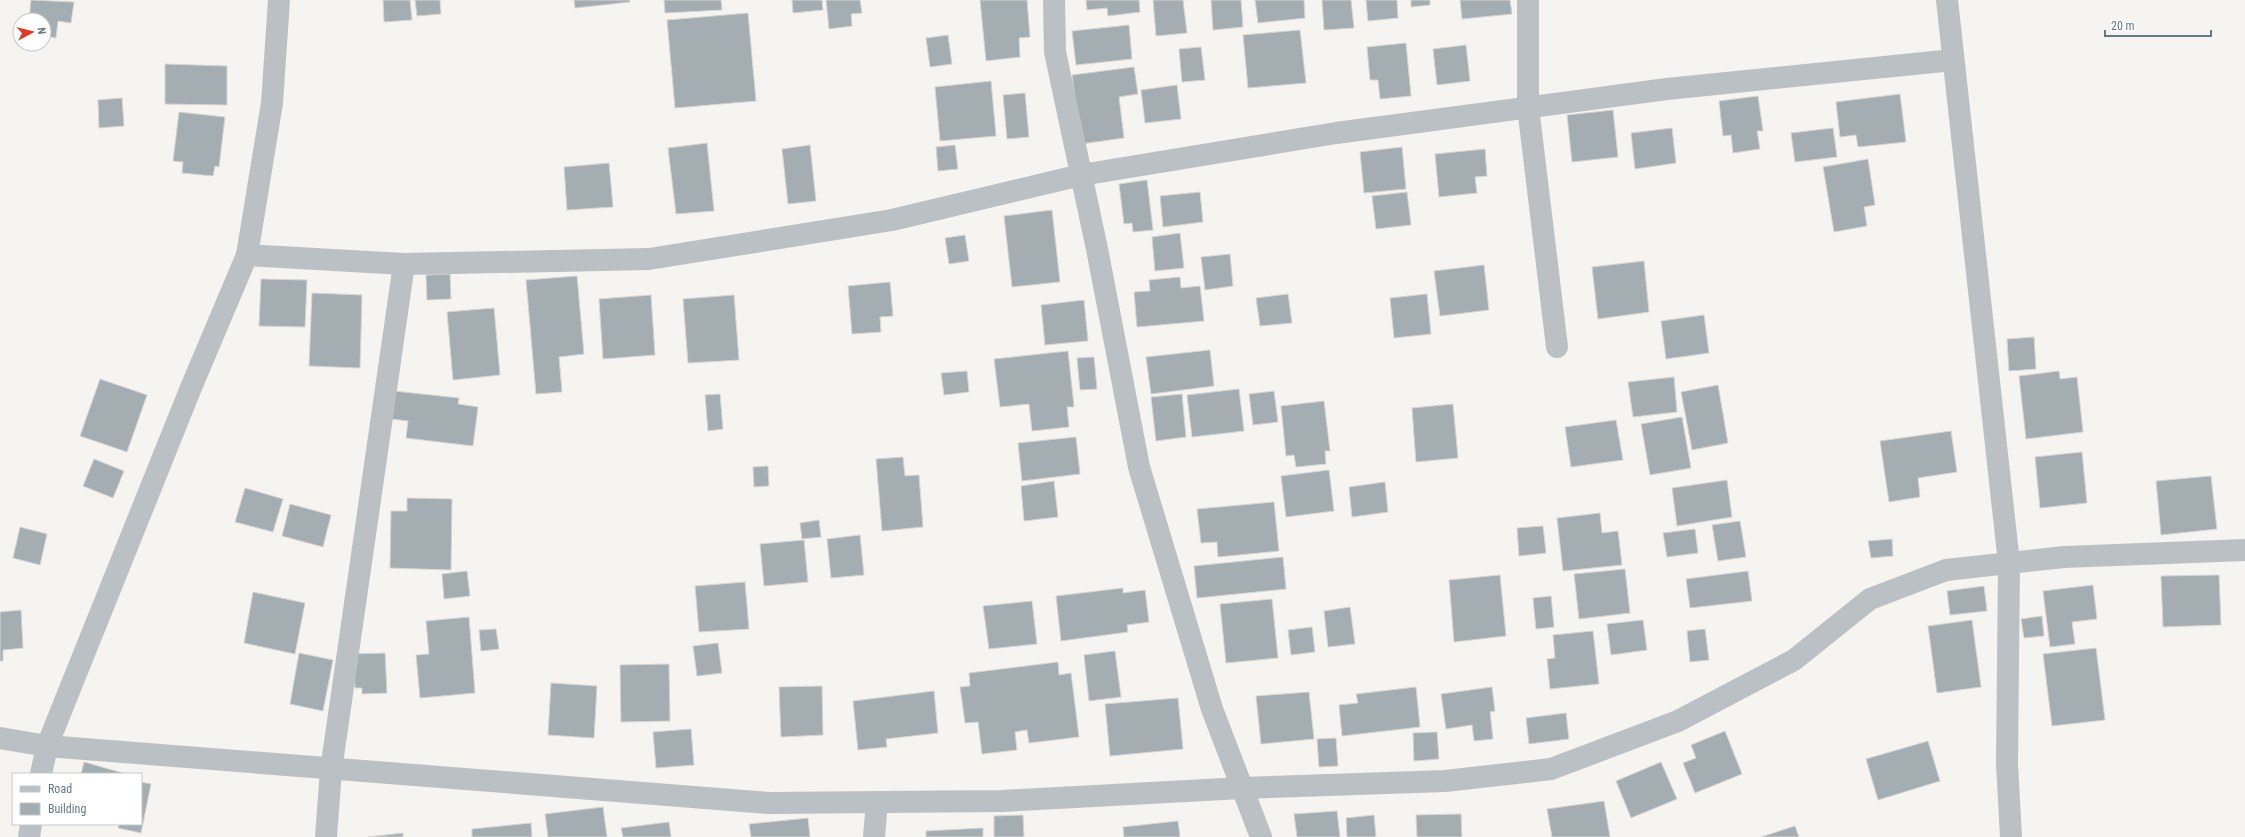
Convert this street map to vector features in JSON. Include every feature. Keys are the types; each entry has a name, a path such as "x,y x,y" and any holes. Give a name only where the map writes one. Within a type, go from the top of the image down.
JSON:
{"street":[{"path":"41,773 47,746 190,390 247,255 272,103 279,0"},
{"path":"1054,0 1055,52 1081,175 1138,467 1212,709 1261,837"},
{"path":"1528,0 1528,108 1557,347"},
{"path":"1947,0 2009,563 2007,764 2011,837"},
{"path":"247,255 404,264 649,259 892,220 1081,175 1336,133 1667,89 1953,60"},
{"path":"326,837 331,770 404,264"},
{"path":"0,738 47,746 331,770 769,803 1002,801 1242,788 1445,781 1551,769 1678,721 1787,663 1870,600 1946,570 2064,557 2245,550"},
{"path":"874,837 877,802"},
{"path":"29,837 31,825"}],"building":[{"path":"31,0 74,2 71,23 58,21 56,38 52,37 52,12 30,12"},
{"path":"383,0 410,0 412,20 384,22"},
{"path":"415,0 440,0 441,14 417,16"},
{"path":"574,0 630,0 630,2 575,8"},
{"path":"664,0 721,0 722,10 665,13"},
{"path":"792,0 822,0 823,10 793,13"},
{"path":"826,0 860,0 862,13 851,14 852,26 829,29"},
{"path":"980,0 1027,0 1030,37 1019,38 1020,57 986,61"},
{"path":"1086,0 1139,0 1140,12 1108,16 1107,8 1087,10"},
{"path":"1153,0 1183,0 1187,33 1156,36"},
{"path":"1211,0 1241,0 1243,27 1213,30"},
{"path":"1255,0 1304,0 1305,18 1258,23"},
{"path":"1322,0 1351,0 1354,28 1324,30"},
{"path":"1366,0 1397,0 1398,18 1368,21"},
{"path":"1411,0 1430,0 1430,5 1411,7"},
{"path":"1460,0 1510,0 1512,14 1462,19"},
{"path":"748,13 756,101 675,108 667,20"},
{"path":"1129,25 1132,59 1076,65 1072,31"},
{"path":"1300,30 1306,83 1248,88 1243,35"},
{"path":"948,35 952,64 930,67 926,38"},
{"path":"1406,43 1411,96 1380,99 1378,80 1370,80 1367,47"},
{"path":"1466,45 1470,81 1437,85 1433,49"},
{"path":"1201,47 1205,80 1182,82 1179,49"},
{"path":"165,64 227,66 227,105 165,104"},
{"path":"1134,67 1138,94 1119,97 1124,138 1081,144 1072,75"},
{"path":"991,81 996,136 940,141 935,87"},
{"path":"1177,85 1181,119 1145,123 1141,90"},
{"path":"1025,93 1029,137 1007,139 1003,95"},
{"path":"1900,94 1906,142 1858,147 1856,135 1840,137 1836,102"},
{"path":"1758,96 1763,131 1757,131 1760,149 1733,153 1731,135 1723,136 1719,101"},
{"path":"122,98 124,126 99,128 98,100"},
{"path":"1613,110 1618,157 1572,162 1567,115"},
{"path":"179,112 225,117 219,167 215,166 213,176 182,173 183,162 173,161"},
{"path":"1672,128 1676,163 1635,169 1631,133"},
{"path":"1833,128 1837,157 1795,162 1791,133"},
{"path":"707,143 714,211 676,214 668,148"},
{"path":"810,145 816,201 788,204 782,149"},
{"path":"955,145 958,169 938,171 936,147"},
{"path":"1402,147 1406,189 1364,193 1360,152"},
{"path":"1485,149 1487,176 1475,177 1477,193 1439,197 1435,154"},
{"path":"1868,159 1875,205 1864,207 1867,226 1834,232 1823,167"},
{"path":"609,163 613,207 567,210 564,167"},
{"path":"1147,180 1153,230 1133,232 1132,223 1124,224 1119,184"},
{"path":"1200,192 1203,222 1163,227 1160,196"},
{"path":"1407,192 1411,225 1376,229 1372,196"},
{"path":"1052,210 1060,282 1012,287 1004,216"},
{"path":"1180,233 1184,268 1155,271 1152,237"},
{"path":"965,235 969,261 949,264 945,238"},
{"path":"1230,254 1233,286 1205,290 1201,257"},
{"path":"1644,261 1649,312 1598,319 1592,267"},
{"path":"1484,265 1489,310 1440,316 1434,271"},
{"path":"450,274 451,299 427,300 426,275"},
{"path":"577,276 584,354 559,357 562,392 536,394 526,280"},
{"path":"1180,277 1181,288 1200,286 1204,321 1137,327 1134,292 1150,291 1149,280"},
{"path":"261,279 307,280 305,327 259,326"},
{"path":"890,282 893,316 880,317 881,332 852,334 848,286"},
{"path":"312,293 362,295 360,368 309,366"},
{"path":"1288,294 1292,323 1260,326 1256,298"},
{"path":"1427,294 1431,334 1394,338 1390,298"},
{"path":"651,295 655,355 603,359 599,299"},
{"path":"734,295 739,360 688,363 683,299"},
{"path":"1084,300 1088,341 1045,345 1041,305"},
{"path":"494,308 500,375 453,380 447,312"},
{"path":"1704,315 1709,353 1666,359 1661,321"},
{"path":"2034,337 2036,369 2009,371 2007,339"},
{"path":"1210,350 1214,386 1151,394 1146,357"},
{"path":"1068,351 1074,407 1067,407 1069,427 1032,431 1029,404 1000,407 994,359"},
{"path":"1094,357 1097,389 1080,390 1077,358"},
{"path":"967,371 969,392 944,395 941,373"},
{"path":"2059,371 2060,379 2077,377 2083,432 2026,439 2019,376"},
{"path":"1674,377 1677,412 1633,417 1628,382"},
{"path":"100,379 147,395 127,452 80,436"},
{"path":"1718,385 1728,443 1692,450 1681,392"},
{"path":"1239,389 1244,431 1192,437 1187,395"},
{"path":"394,391 459,398 458,404 478,407 473,446 406,438 408,421 391,419"},
{"path":"1274,391 1278,422 1253,425 1249,394"},
{"path":"720,394 723,429 708,431 705,395"},
{"path":"1182,394 1186,437 1156,441 1151,397"},
{"path":"1324,401 1330,451 1325,451 1326,464 1296,467 1294,455 1286,456 1281,406"},
{"path":"1453,404 1458,458 1416,462 1412,408"},
{"path":"1682,417 1691,468 1650,475 1641,424"},
{"path":"1616,420 1623,460 1571,467 1565,427"},
{"path":"1951,431 1957,472 1918,478 1920,497 1889,502 1880,441"},
{"path":"1076,437 1080,474 1022,481 1018,443"},
{"path":"2082,452 2087,503 2040,508 2035,457"},
{"path":"903,457 905,476 919,475 923,527 882,531 876,459"},
{"path":"94,459 124,471 113,498 83,486"},
{"path":"768,466 769,486 754,487 753,467"},
{"path":"1329,470 1334,511 1286,517 1281,476"},
{"path":"2211,476 2217,529 2161,535 2156,481"},
{"path":"1727,480 1732,517 1677,526 1672,488"},
{"path":"1054,481 1058,517 1024,521 1021,486"},
{"path":"1385,482 1388,512 1352,517 1349,487"},
{"path":"245,488 283,499 273,532 235,522"},
{"path":"407,498 452,499 451,570 390,568 391,511 407,511"},
{"path":"1274,502 1279,551 1218,557 1217,542 1201,543 1197,509"},
{"path":"290,504 331,515 323,547 282,536"},
{"path":"1600,513 1602,533 1618,531 1622,565 1563,571 1557,518"},
{"path":"819,520 821,537 802,539 800,523"},
{"path":"1740,521 1746,557 1718,561 1712,525"},
{"path":"1543,526 1546,553 1519,556 1517,528"},
{"path":"20,527 47,534 40,565 13,558"},
{"path":"1695,529 1698,553 1667,557 1663,533"},
{"path":"860,535 864,575 831,578 827,539"},
{"path":"1892,539 1893,556 1871,558 1868,541"},
{"path":"804,540 808,582 764,586 760,544"},
{"path":"1283,557 1286,589 1197,598 1194,566"},
{"path":"1625,569 1630,613 1579,619 1574,574"},
{"path":"467,571 470,596 444,599 442,574"},
{"path":"1748,571 1752,601 1690,608 1686,579"},
{"path":"1500,575 1506,636 1454,642 1449,580"},
{"path":"2219,575 2221,625 2163,627 2161,576"},
{"path":"745,582 749,629 699,632 695,586"},
{"path":"2093,585 2097,619 2072,622 2075,644 2050,647 2043,591"},
{"path":"1984,586 1987,611 1950,615 1947,591"},
{"path":"1123,588 1123,593 1145,590 1149,622 1127,625 1128,632 1061,641 1056,596"},
{"path":"253,592 305,603 295,654 244,643"},
{"path":"1551,596 1554,627 1536,629 1533,598"},
{"path":"1272,599 1278,658 1226,663 1220,604"},
{"path":"1032,601 1037,644 989,649 983,606"},
{"path":"1350,607 1355,644 1328,647 1324,611"},
{"path":"21,610 23,648 3,650 3,661 0,661 0,612"},
{"path":"2042,616 2044,636 2024,638 2021,619"},
{"path":"469,617 475,693 420,698 416,655 429,654 426,621"},
{"path":"1643,620 1647,650 1611,655 1607,624"},
{"path":"1972,620 1981,687 1937,693 1928,626"},
{"path":"1312,627 1315,652 1291,655 1288,630"},
{"path":"496,629 499,649 481,651 479,630"},
{"path":"1705,629 1709,660 1690,662 1687,631"},
{"path":"1593,631 1599,684 1550,689 1547,659 1555,658 1553,635"},
{"path":"718,643 722,673 697,676 693,646"},
{"path":"2096,648 2105,720 2052,726 2043,654"},
{"path":"1115,651 1121,697 1089,701 1084,655"},
{"path":"299,653 333,660 323,711 290,704"},
{"path":"385,653 387,693 362,694 362,688 355,688 353,654"},
{"path":"1058,662 1059,675 1071,673 1079,737 1029,743 1027,730 1015,732 1017,750 982,754 978,722 965,723 960,687 970,686 969,673"},
{"path":"669,664 670,721 621,722 620,665"},
{"path":"551,683 597,686 594,738 548,735"},
{"path":"822,686 823,735 781,737 779,687"},
{"path":"1416,687 1420,727 1342,736 1339,705 1358,703 1356,694"},
{"path":"1492,687 1495,711 1490,712 1493,739 1474,741 1472,725 1446,729 1441,694"},
{"path":"934,691 938,733 886,739 887,747 858,750 853,701"},
{"path":"1309,692 1314,739 1261,744 1256,696"},
{"path":"1178,698 1183,749 1110,756 1105,704"},
{"path":"1566,713 1569,739 1529,744 1526,718"},
{"path":"691,729 694,765 656,768 653,732"},
{"path":"1725,731 1742,774 1695,793 1683,763 1696,758 1691,745"},
{"path":"1437,732 1439,759 1414,761 1413,733"},
{"path":"1336,738 1338,766 1319,767 1317,739"},
{"path":"1928,741 1940,781 1878,800 1866,759"},
{"path":"84,762 123,773 81,773"},
{"path":"1661,762 1677,799 1631,818 1616,781"},
{"path":"142,782 151,784 141,833 118,828 119,825 142,825"},
{"path":"1604,801 1610,837 1552,837 1547,809"},
{"path":"603,807 607,837 548,837 545,814"},
{"path":"1337,811 1340,837 1297,837 1294,814"},
{"path":"1461,814 1462,837 1417,837 1416,815"},
{"path":"1023,815 1024,837 994,837 994,816"},
{"path":"1374,815 1376,837 1347,837 1346,818"},
{"path":"808,818 810,837 751,837 749,824"},
{"path":"1178,821 1180,837 1124,837 1123,827"},
{"path":"669,822 671,837 623,837 621,828"},
{"path":"531,823 532,837 472,837 472,829"},
{"path":"1795,826 1799,837 1761,837"},
{"path":"983,828 983,837 926,837 926,831"},
{"path":"403,833 403,837 368,837"}]}
